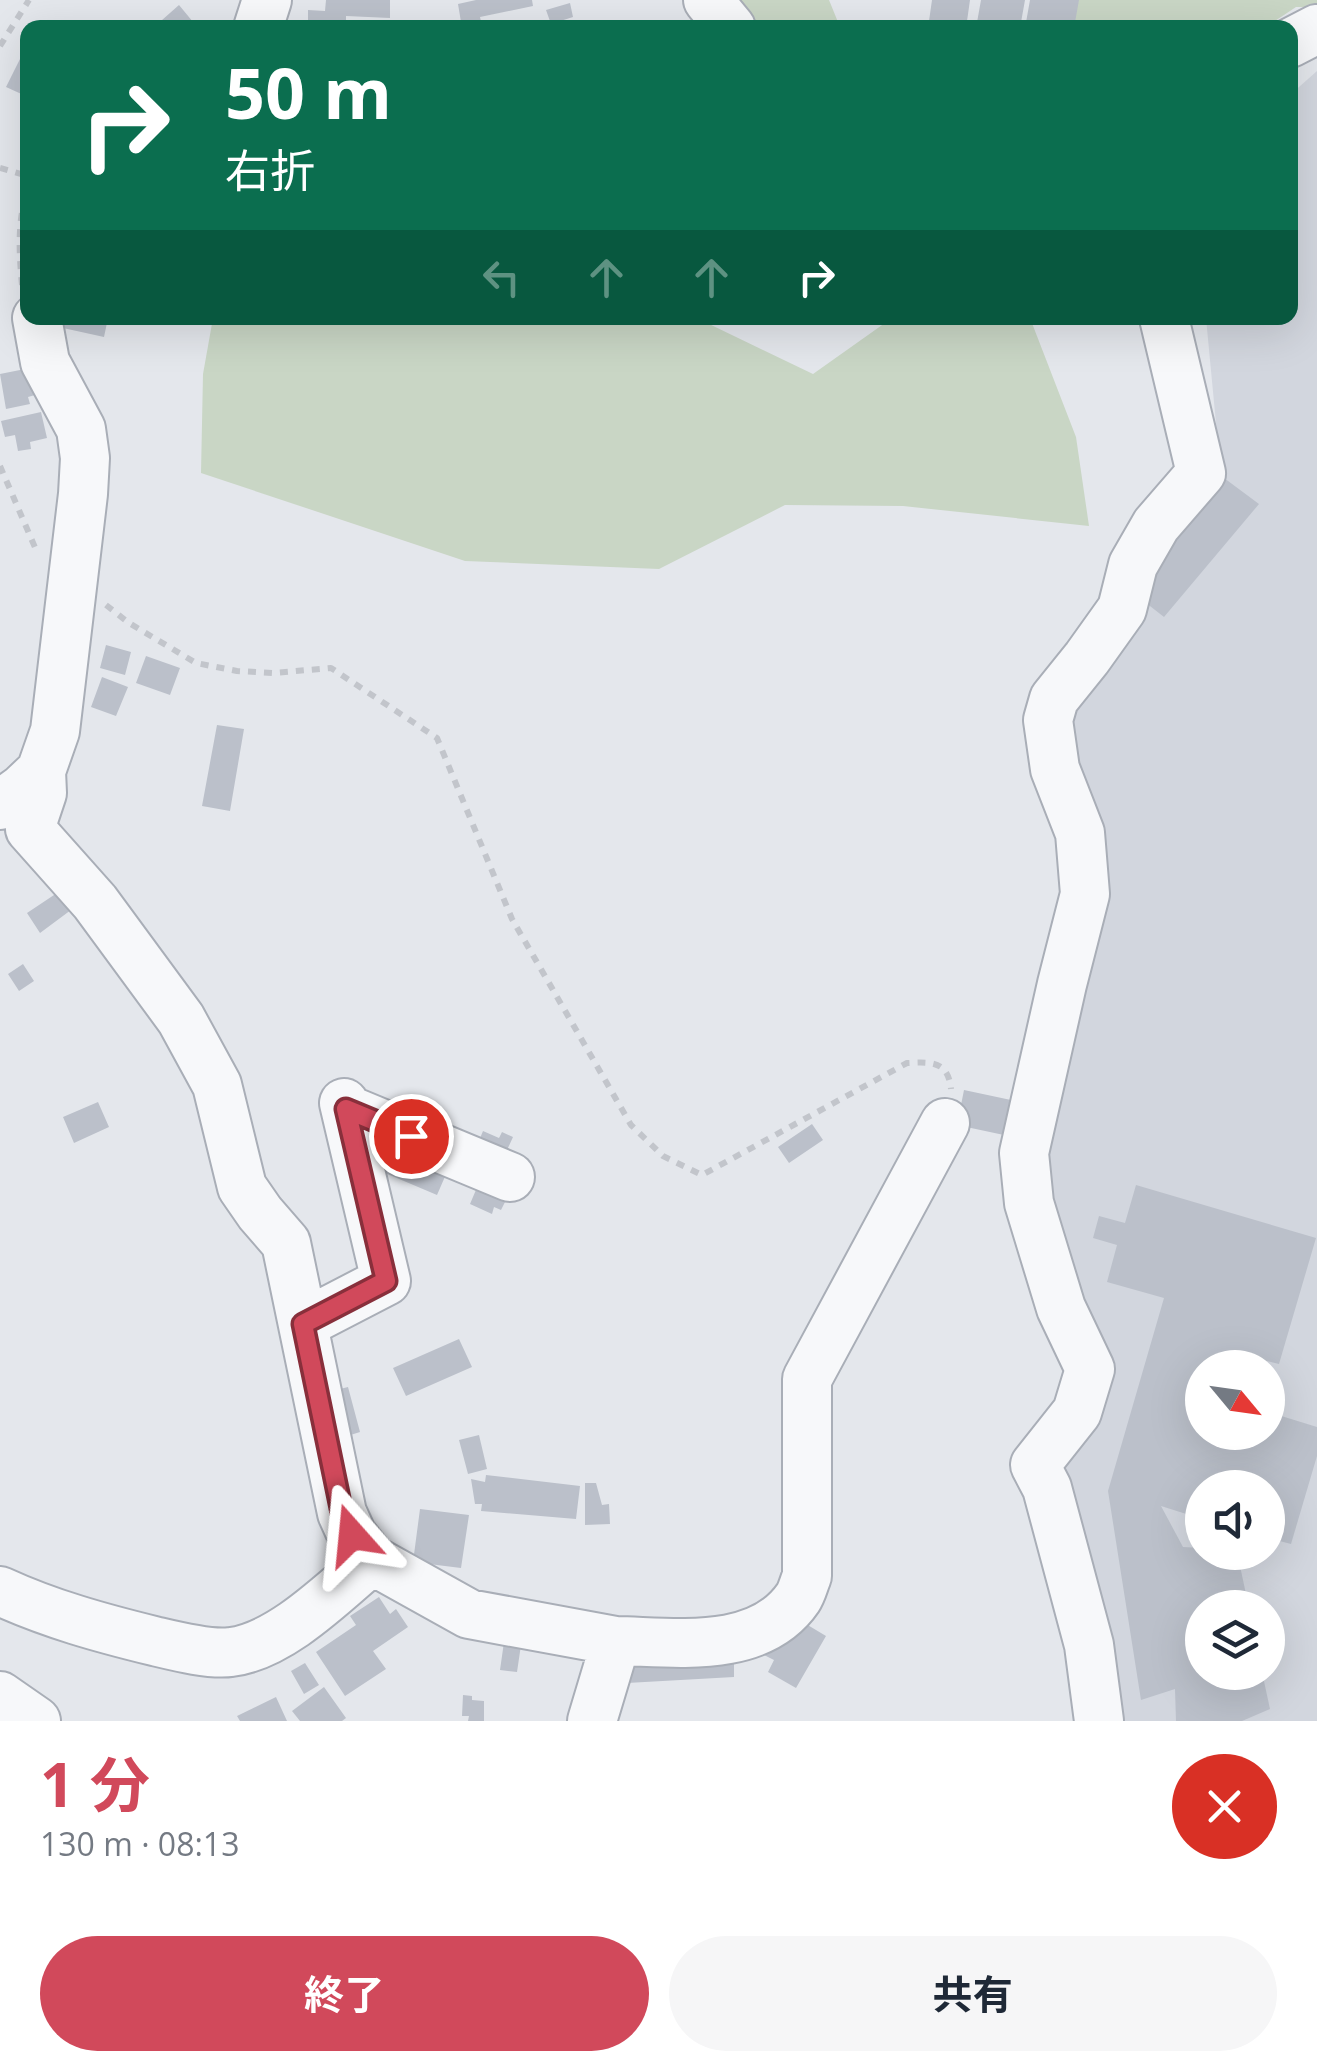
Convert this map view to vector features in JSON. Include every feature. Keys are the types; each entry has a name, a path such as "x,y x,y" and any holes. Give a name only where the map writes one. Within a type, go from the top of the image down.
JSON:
{"street":[{"path":"708,0 724,20"},
{"path":"35,325 45,362 81,429 83,494 55,731 41,771 42,793 30,829 95,902 181,1019 217,1085 242,1186 286,1243 342,1513 352,1535 372,1560 469,1614 616,1641 702,1643 752,1634 780,1618 799,1597 807,1576 807,1380 944,1122"},
{"path":"1098,1721 1089,1645 1048,1488 1034,1465 1076,1412 1090,1369 1061,1308 1029,1203 1024,1152 1085,894 1080,832 1055,769 1048,720 1054,698 1122,609 1133,565 1156,525 1200,473 1166,325"},
{"path":"0,805 41,771"},
{"path":"303,1324 386,1281 345,1106 510,1177"},
{"path":"0,1591 90,1625 184,1648 230,1652 266,1640 296,1623 372,1560"},
{"path":"592,1721 616,1641"},
{"path":"0,1696 36,1721"}],"path":[{"path":"0,46 29,0"},
{"path":"20,209 20,254"},
{"path":"0,466 37,552 129,624 196,663 273,673 331,668 437,738 512,919 631,1125 663,1156 702,1176 906,1063 933,1062 945,1070 952,1084 944,1122"}],"shaded area":[{"path":"1317,71 1317,1721 1113,1721 1057,1453 1097,1401 1044,1211 1040,1152 1088,972 1064,716 1220,465 1207,325 1298,325 1298,88"}],"green space":[{"path":"696,0 829,0 837,20 700,20"},
{"path":"1043,0 1317,0 1317,7 1296,7 1276,20 1044,20"},
{"path":"212,325 711,325 813,374 882,325 1033,325 1076,437 1089,526 903,506 785,505 659,569 465,561 201,473 203,374"}],"building":[{"path":"326,0 390,0 390,18 346,16 346,20 308,20 308,10 325,11"},
{"path":"476,0 532,0 533,6 480,17 481,20 461,20 458,4"},
{"path":"932,0 970,0 967,20 929,20"},
{"path":"981,0 1025,0 1021,20 977,20"},
{"path":"1030,0 1079,0 1075,20 1026,20"},
{"path":"570,3 573,17 550,20 546,10"},
{"path":"179,5 191,20 162,20"},
{"path":"20,59 20,93 6,87"},
{"path":"64,325 107,325 104,337 63,328"},
{"path":"30,368 35,395 28,397 30,404 6,409 0,374"},
{"path":"41,412 47,438 30,442 31,449 18,451 15,435 5,437 1,421"},
{"path":"1224,478 1259,504 1164,617 1141,599 1163,554"},
{"path":"106,645 131,652 125,675 100,668"},
{"path":"146,656 180,668 170,695 136,683"},
{"path":"102,677 128,687 116,716 91,707"},
{"path":"217,725 244,729 230,811 202,806"},
{"path":"63,889 75,907 40,933 27,913"},
{"path":"23,964 34,981 19,991 8,974"},
{"path":"964,1090 1025,1103 1018,1138 957,1125"},
{"path":"98,1102 109,1127 74,1143 63,1117"},
{"path":"812,1124 823,1140 789,1163 778,1147"},
{"path":"483,1131 499,1138 502,1132 513,1137 503,1159 476,1148"},
{"path":"395,1149 447,1172 437,1195 385,1173"},
{"path":"481,1178 510,1192 501,1210 494,1207 492,1214 470,1204"},
{"path":"1136,1185 1316,1238 1283,1350 1185,1350 1185,1450 1285,1450 1285,1417 1317,1427 1317,1456 1291,1544 1285,1542 1285,1470 1185,1470 1185,1514 1161,1506 1185,1547 1185,1570 1241,1570 1245,1590 1185,1590 1185,1690 1266,1690 1270,1709 1242,1721 1176,1721 1175,1689 1141,1700 1108,1491 1164,1298 1107,1282 1117,1245 1093,1238 1099,1216 1125,1223"},
{"path":"459,1339 472,1367 406,1396 393,1368"},
{"path":"348,1387 360,1432 344,1437 332,1391"},
{"path":"479,1435 487,1469 468,1474 459,1440"},
{"path":"486,1475 580,1486 576,1519 481,1511 482,1504 475,1504 471,1479 485,1482"},
{"path":"585,1483 596,1483 602,1505 609,1504 610,1524 585,1525"},
{"path":"420,1509 469,1515 461,1568 413,1562"},
{"path":"379,1597 390,1614 396,1609 408,1627 373,1651 386,1669 345,1696 316,1652 356,1625 350,1616"},
{"path":"796,1618 826,1636 796,1688 768,1672 774,1660 756,1651"},
{"path":"504,1642 521,1645 517,1672 500,1670"},
{"path":"734,1654 734,1677 627,1683 627,1661"},
{"path":"305,1663 319,1685 304,1694 291,1671"},
{"path":"324,1687 346,1718 300,1721 292,1711"},
{"path":"463,1695 484,1701 484,1721 468,1721 469,1716 462,1716"},
{"path":"276,1697 287,1721 240,1721 237,1716"}],"route":[{"path":"352,1535 342,1513 303,1324 386,1281 346,1109 411,1136"}]}
